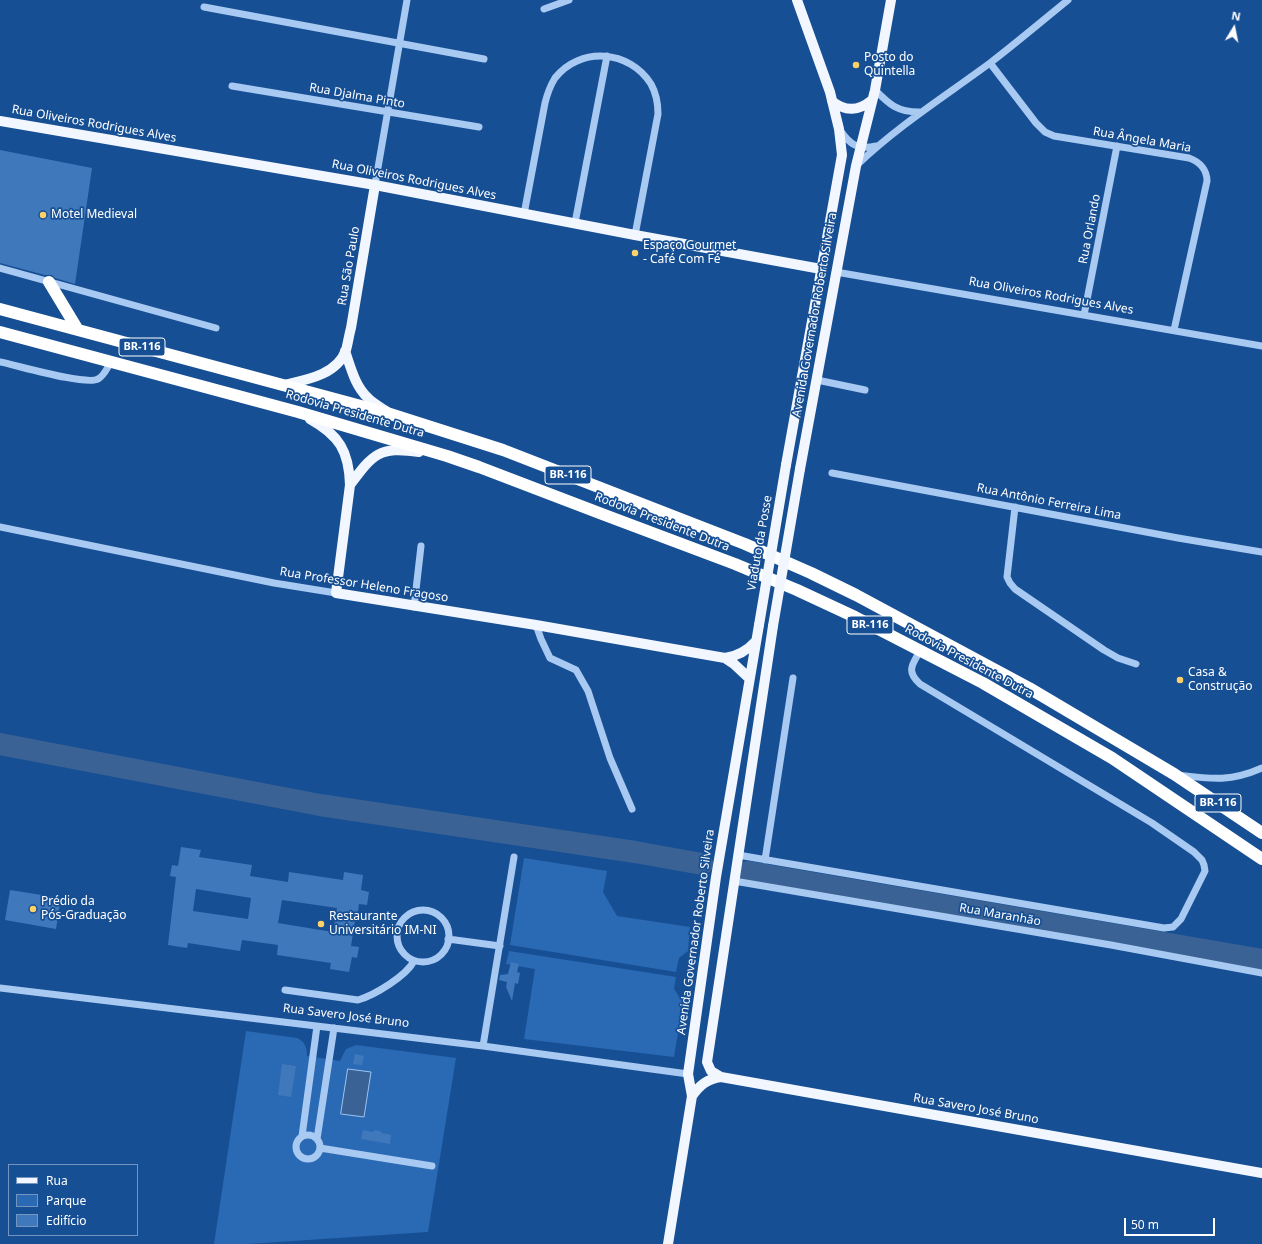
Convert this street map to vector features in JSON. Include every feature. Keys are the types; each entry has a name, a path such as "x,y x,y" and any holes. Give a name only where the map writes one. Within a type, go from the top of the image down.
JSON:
{"highway":[{"path":"49,282 78,330"},
{"name":"Rodovia Presidente Dutra","path":"0,309 387,413 510,452 745,544 811,573 898,617 1029,688 1174,774 1262,833"},
{"name":"Rodovia Presidente Dutra","path":"0,332 298,412 480,466 735,564 808,595 983,683 1112,758 1262,858"}],"main road":[{"name":"Avenida Governador Roberto Silveira","path":"786,465 842,164 842,149 839,129 832,100 797,0"},
{"name":"Avenida Governador Roberto Silveira","path":"738,855 773,626 800,469 856,166 872,100 891,0"},
{"path":"832,100 838,106 850,109 859,108 872,100"},
{"name":"Rua Oliveiros Rodrigues Alves","path":"0,121 375,185 822,270"},
{"name":"Rua São Paulo","path":"284,385 312,378 324,373 335,365 345,351 351,328 375,185"},
{"path":"345,351 353,376 362,391 368,399 387,413"},
{"path":"298,412 323,426 339,442 346,456 350,470 350,485 336,594"},
{"path":"350,485 366,464 382,452 401,449 447,456"},
{"name":"Viaduto da Posse","path":"759,625 786,465"},
{"name":"Rua Professor Heleno Fragoso","path":"336,594 536,625 725,658 735,656 748,650 756,641"},
{"name":"Avenida Governador Roberto Silveira","path":"668,1244 692,1096 688,1074 716,877 759,625"},
{"name":"Rua Professor Heleno Fragoso","path":"725,658 749,678"},
{"path":"721,1077 711,1071 707,1062 738,855"},
{"path":"692,1096 705,1082 721,1077"},
{"name":"Rua Savero José Bruno","path":"721,1077 1262,1173"}],"street":[{"path":"375,185 407,0"},
{"path":"544,9 569,0"},
{"path":"856,166 876,146 919,112 990,63 1068,0"},
{"path":"204,6 484,59"},
{"path":"524,214 545,103 550,86 561,72 576,61 585,57 607,56 624,60 640,70 652,86 658,104 658,114 635,235"},
{"path":"575,223 607,56"},
{"name":"Rua Ângela Maria","path":"990,63 1036,124 1044,132 1054,136 1190,158 1201,166 1206,172 1207,181 1174,330"},
{"name":"Rua Djalma Pinto","path":"232,86 479,127"},
{"path":"874,90 890,104 901,110 919,112"},
{"path":"839,129 852,144 864,148 876,146"},
{"name":"Rua Orlando","path":"1084,315 1117,146"},
{"path":"0,268 216,328"},
{"name":"Rua Oliveiros Rodrigues Alves","path":"836,272 1262,346"},
{"path":"0,362 74,379 93,381 98,379 103,374 111,362"},
{"path":"816,380 865,390"},
{"name":"Rua Antônio Ferreira Lima","path":"832,473 1262,552"},
{"path":"1015,507 1007,577 1010,583 1015,589 1104,650 1118,658 1136,664"},
{"name":"Rua Professor Heleno Fragoso","path":"0,527 336,594"},
{"path":"414,607 421,546"},
{"path":"536,625 550,658 576,670 588,691 610,758 632,809"},
{"name":"Rua Maranhão","path":"738,855 1166,928 1172,927 1181,919 1204,871 1202,860 1194,852 1152,823 920,684 911,672 912,665 920,651"},
{"path":"765,860 793,678"},
{"path":"1174,774 1206,778 1228,778 1247,775 1262,768"},
{"path":"483,1046 514,857"},
{"name":"Rua Maranhão","path":"734,881 1111,945 1262,973"},
{"path":"427,911 442,919 447,926 448,939 444,951 438,957 431,961 414,961 407,957 401,950 397,938 399,926 410,913 427,911"},
{"path":"448,939 500,946"},
{"path":"285,990 358,1000 367,997 399,978 409,970 414,961"},
{"name":"Rua Savero José Bruno","path":"0,988 483,1046 688,1074"},
{"path":"317,1026 302,1136 297,1142 296,1148 298,1154 303,1158 312,1158 317,1154 320,1148 317,1139 334,1028"},
{"path":"302,1136 308,1135 317,1139"},
{"path":"320,1148 432,1166"}],"green space":[{"path":"524,858 607,871 603,892 617,916 690,927 688,951 679,958 676,972 510,945"},
{"path":"509,951 676,977 674,989 683,1002 674,1057 524,1039 535,969 506,964"},
{"path":"246,1031 297,1038 305,1045 307,1056 340,1061 346,1049 356,1045 456,1058 428,1232 248,1244 214,1244"}],"shaded area":[{"path":"348,1069 371,1072 364,1117 341,1114"}],"building":[{"name":"Motel Medieval","path":"0,150 92,168 75,284 55,278 52,275 45,275 0,263"},
{"path":"181,847 201,850 199,857 252,865 250,876 288,882 289,872 343,880 344,872 363,875 361,890 369,892 367,905 359,904 357,920 355,920 351,946 359,947 357,958 352,957 349,972 330,969 331,963 277,955 278,945 242,940 240,951 188,943 187,948 168,945 176,877 170,876 172,865 178,866","holes":["196,889 251,898 248,919 193,911","282,900 337,908 333,932 278,923"]},
{"name":"Prédio da Pós-Graduação","path":"10,890 61,898 56,929 5,920"},
{"path":"511,962 519,964 517,972 520,973 518,984 515,983 512,1001 506,987 507,982 499,980 500,975 508,974"},
{"path":"355,1054 364,1056 362,1065 353,1064"},
{"path":"282,1064 296,1066 291,1097 278,1095"},
{"path":"363,1130 373,1132 375,1130 391,1135 390,1144 361,1139"}],"waterway":[{"path":"0,744 320,805 635,852 702,864"},
{"path":"748,872 1262,960"}],"place":[{"name":"Posto do Quintella","path":"856,65"},
{"name":"Motel Medieval","path":"43,215"},
{"name":"Espaço Gourmet - Café Com Fé","path":"635,253"},
{"name":"Casa & Construção","path":"1180,680"},
{"name":"Prédio da Pós-Graduação","path":"33,909"},
{"name":"Restaurante Universitário IM-NI","path":"321,924"}]}
